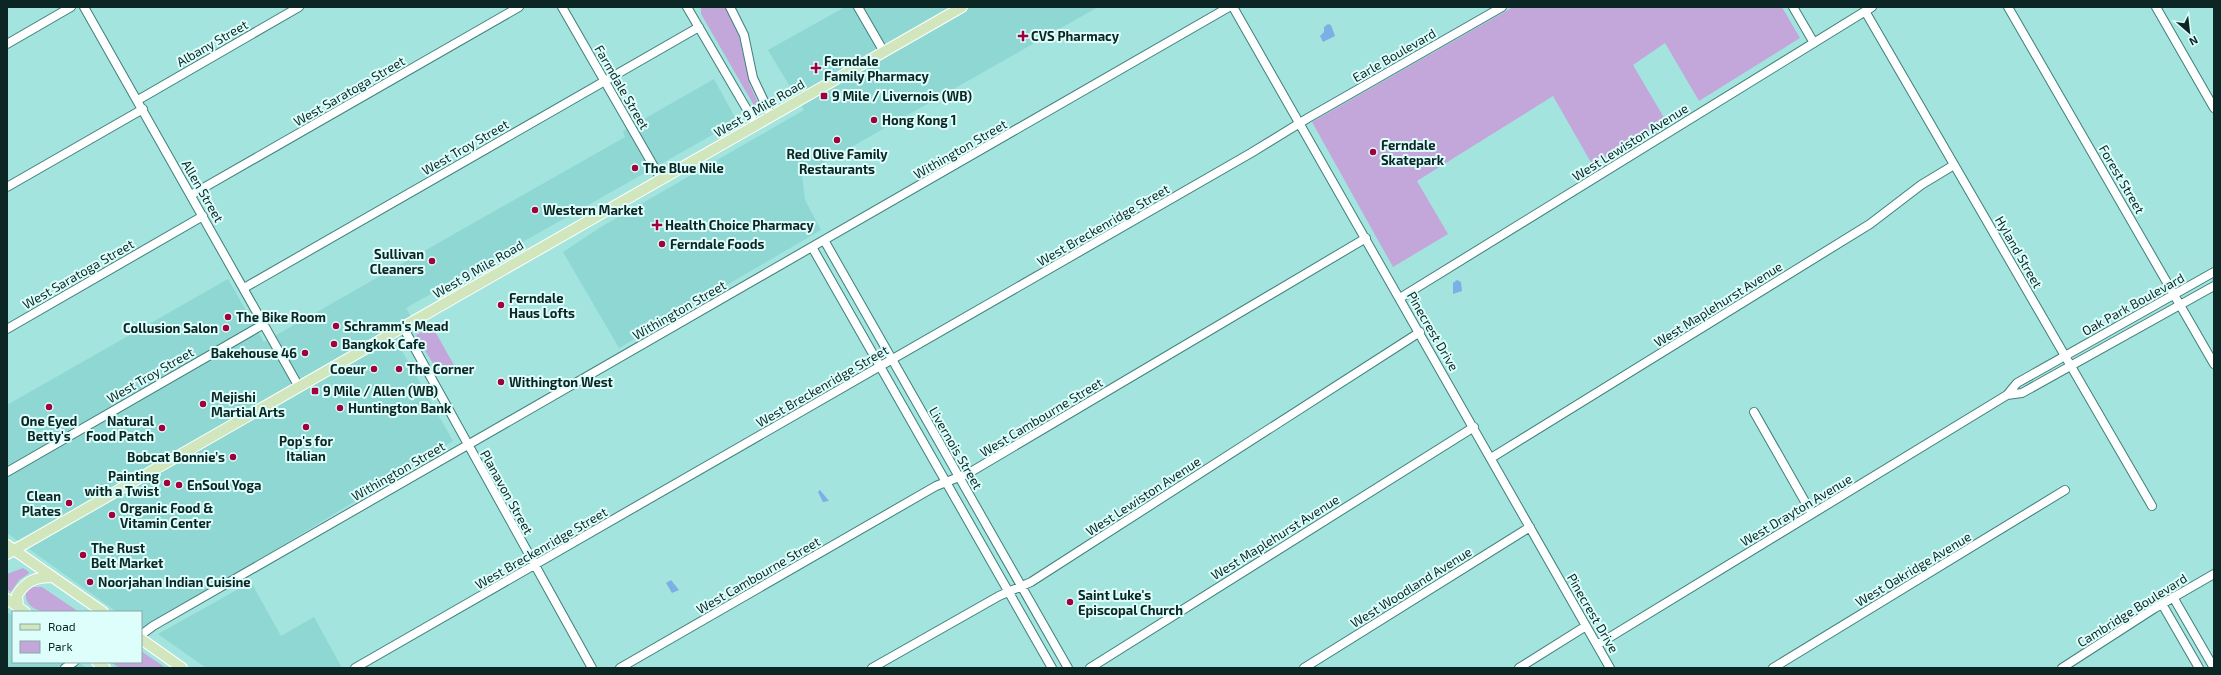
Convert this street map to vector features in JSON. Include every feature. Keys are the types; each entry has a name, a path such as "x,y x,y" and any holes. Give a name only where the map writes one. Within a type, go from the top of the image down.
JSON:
{"main road":[{"name":"West 9 Mile Road","path":"10,549 299,387 962,7"},
{"path":"10,549 102,611"},
{"path":"21,609 17,595 26,583 37,577 53,577"},
{"path":"7,600 21,609"},
{"path":"142,640 182,668"}],"street":[{"path":"7,44 71,7"},
{"name":"Allen Street","path":"84,7 138,100 299,387"},
{"name":"Albany Street","path":"138,100 299,7"},
{"name":"West Saratoga Street","path":"191,195 519,7"},
{"name":"Farmdale Street","path":"562,7 661,179"},
{"path":"687,7 756,125"},
{"path":"730,7 744,35 753,78 772,116"},
{"path":"858,7 884,52"},
{"name":"Withington Street","path":"142,634 153,626 1229,7"},
{"name":"Pinecrest Drive","path":"1233,7 1420,332 1610,668"},
{"name":"Earle Boulevard","path":"1300,124 1502,7"},
{"path":"1793,7 1814,43"},
{"name":"Forest Street","path":"2008,7 2214,364"},
{"path":"2156,7 2214,108"},
{"name":"West Lewiston Avenue","path":"1400,298 1868,9"},
{"name":"Hyland Street","path":"1868,9 1954,165 2152,506"},
{"name":"West Troy Street","path":"244,288 699,27"},
{"path":"7,187 143,109"},
{"name":"West Breckenridge Street","path":"355,668 1300,124"},
{"name":"West Maplehurst Avenue","path":"1491,458 1870,224 1921,185 1954,165"},
{"name":"West Saratoga Street","path":"7,329 203,216"},
{"name":"West Cambourne Street","path":"620,668 946,482 969,473 1366,238"},
{"name":"Livernois Street","path":"824,240 1068,668"},
{"name":"Livernois Street","path":"812,248 1052,668"},
{"name":"Oak Park Boulevard","path":"2064,356 2214,272"},
{"name":"Oak Park Boulevard","path":"2071,366 2214,286"},
{"name":"West Troy Street","path":"7,472 264,324"},
{"name":"Planavon Street","path":"403,327 467,446 592,668"},
{"name":"West Lewiston Avenue","path":"872,668 1008,592 1031,582 1420,332"},
{"name":"West Drayton Avenue","path":"1597,645 2007,395 2017,383 2064,356"},
{"name":"West Drayton Avenue","path":"2007,395 2022,393 2071,366"},
{"path":"1754,412 1812,514"},
{"name":"West Maplehurst Avenue","path":"1090,668 1474,427"},
{"name":"West Oakridge Avenue","path":"1773,668 2065,490"},
{"name":"West Woodland Avenue","path":"1304,668 1530,527"},
{"name":"Cambridge Boulevard","path":"2062,668 2173,597 2214,574"},
{"path":"2173,597 2214,668"},
{"path":"2162,604 2199,668"},
{"path":"1519,668 1586,626"}],"shaded area":[{"path":"845,7 1098,7 802,175 805,200 821,230 619,348 563,252 601,227 804,110 768,50"},
{"path":"1328,24 1331,25 1335,36 1323,42 1320,36 1324,32 1324,27"},
{"path":"714,79 737,121 406,308 418,329 397,342 453,441 143,631 142,611 116,611 7,533 7,405 228,279 264,342 625,137 623,131"},
{"path":"1457,280 1461,282 1462,291 1453,294 1453,283"},
{"path":"820,490 829,501 823,502 818,492"},
{"path":"671,580 679,590 672,593 666,583"},
{"path":"251,582 281,636 314,617 342,668 206,668 158,634"},
{"path":"7,612 12,615 12,663 80,663 87,668 7,668"}],"green space":[{"path":"701,7 725,7 739,35 750,85 760,107 756,109 701,14"},
{"path":"1513,7 1782,7 1800,38 1699,101 1665,43 1633,65 1666,121 1593,166 1553,96 1417,181 1448,234 1393,267 1312,122"},
{"path":"432,326 454,365 439,374 416,335"},
{"path":"23,568 29,572 28,574 19,580 11,592 7,589 7,574"},
{"path":"33,587 42,587 78,611 37,610 30,606 26,600 26,591"},
{"path":"142,652 166,668 119,668 112,663 142,663"}],"place":[{"name":"CVS Pharmacy","path":"1023,36"},
{"name":"Ferndale Family Pharmacy","path":"816,68"},
{"name":"9 Mile / Livernois (WB)","path":"824,96"},
{"name":"Hong Kong 1","path":"874,120"},
{"name":"Red Olive Family Restaurants","path":"837,140"},
{"name":"Ferndale Skatepark","path":"1373,152"},
{"name":"The Blue Nile","path":"635,168"},
{"name":"Western Market","path":"535,210"},
{"name":"Health Choice Pharmacy","path":"657,225"},
{"name":"Ferndale Foods","path":"662,244"},
{"name":"Sullivan Cleaners","path":"432,261"},
{"name":"Ferndale Haus Lofts","path":"501,305"},
{"name":"The Bike Room","path":"228,317"},
{"name":"Schramm's Mead","path":"336,326"},
{"name":"Collusion Salon","path":"226,328"},
{"name":"Bangkok Cafe","path":"334,344"},
{"name":"Bakehouse 46","path":"305,353"},
{"name":"Coeur","path":"374,369"},
{"name":"The Corner","path":"399,369"},
{"name":"Withington West","path":"501,382"},
{"name":"9 Mile / Allen (WB)","path":"315,391"},
{"name":"Mejishi Martial Arts","path":"203,404"},
{"name":"One Eyed Betty's","path":"49,407"},
{"name":"Huntington Bank","path":"340,408"},
{"name":"Pop's for Italian","path":"306,427"},
{"name":"Natural Food Patch","path":"162,428"},
{"name":"Bobcat Bonnie’s","path":"233,457"},
{"name":"Painting with a Twist","path":"167,483"},
{"name":"EnSoul Yoga","path":"179,485"},
{"name":"Clean Plates","path":"69,503"},
{"name":"Organic Food & Vitamin Center","path":"112,515"},
{"name":"The Rust Belt Market","path":"83,555"},
{"name":"Noorjahan Indian Cuisine","path":"90,582"},
{"name":"Saint Luke's Episcopal Church","path":"1070,602"}]}
